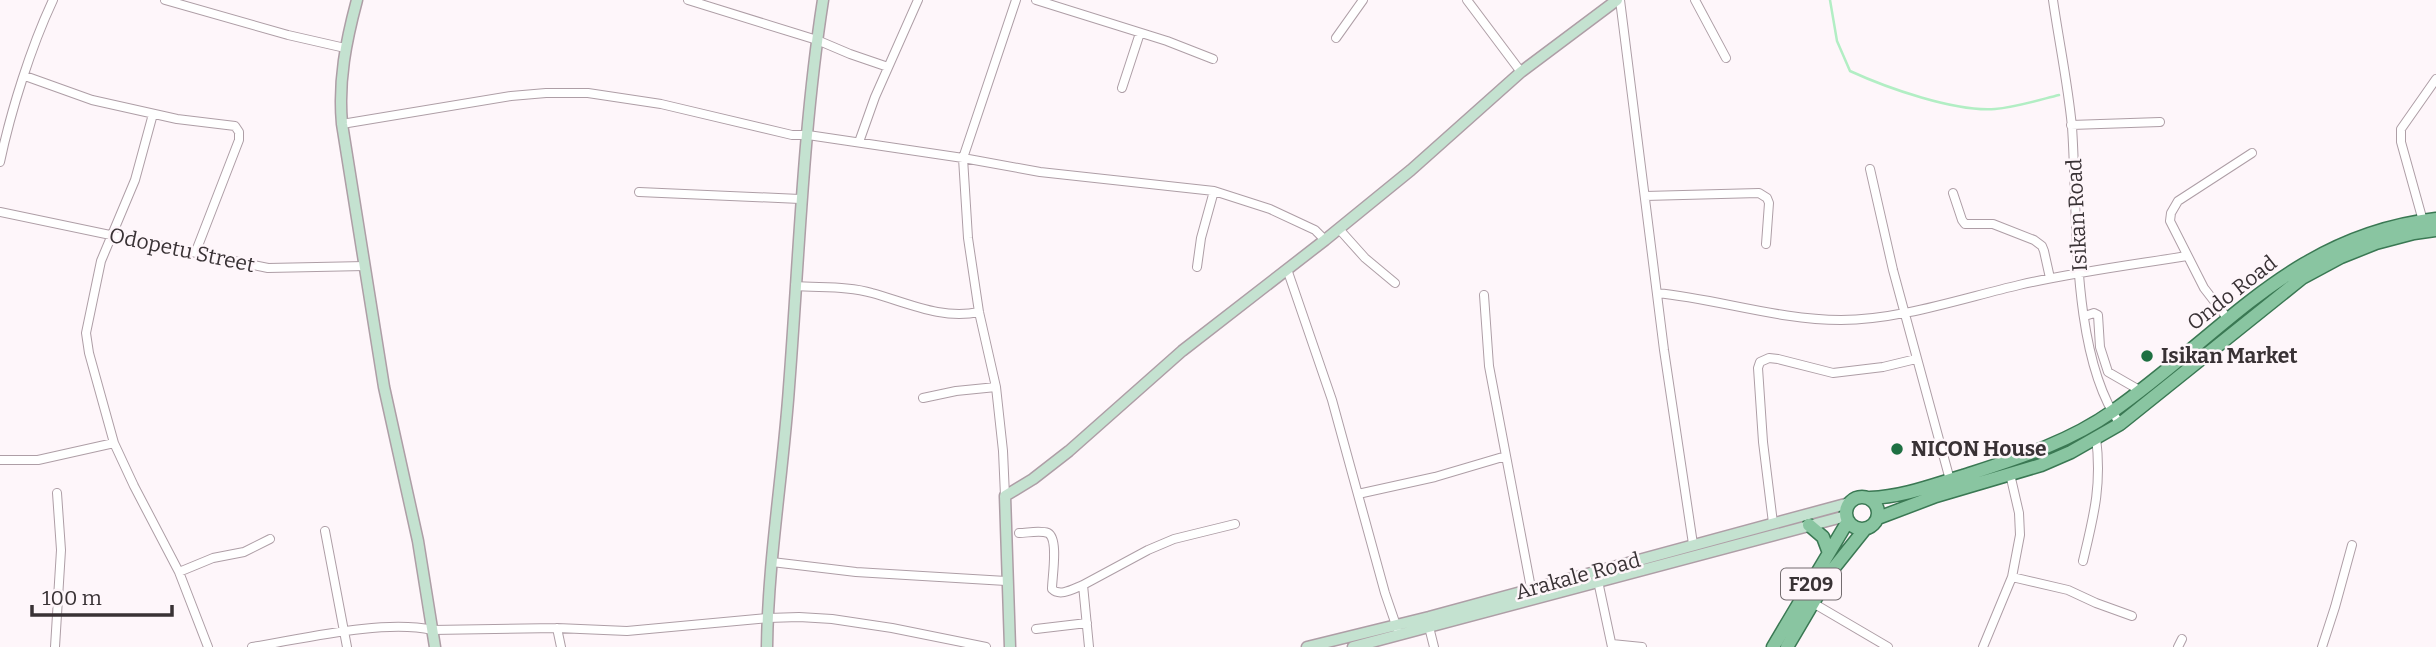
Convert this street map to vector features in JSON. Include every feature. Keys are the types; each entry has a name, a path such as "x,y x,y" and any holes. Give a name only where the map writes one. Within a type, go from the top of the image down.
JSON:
{"main road":[{"path":"357,0 345,48 340,98 342,124 384,387 418,541 435,647"},
{"path":"768,647 772,562 789,389 800,199 823,0"},
{"path":"1010,647 1005,496 1033,479 1069,451 1182,351 1411,170 1521,72 1618,0"},
{"name":"Ondo Road","path":"1870,498 1883,498 1950,480 2056,444 2112,412 2141,391 2252,299 2314,257 2370,232 2404,223 2430,220"},
{"name":"Ondo Road","path":"1878,518 1936,496 2051,461 2120,424 2302,278 2341,257 2376,243 2436,230"},
{"path":"1865,529 1856,528 1848,513 1859,497 1870,498 1878,507 1878,518"},
{"name":"Arakale Road","path":"1359,646 1398,630 1531,589 1693,544 1773,523 1848,513"},
{"name":"Arakale Road","path":"1307,647 1429,627 1848,513"},
{"name":"F209","path":"1773,647 1829,553 1848,513"},
{"name":"F209","path":"1787,647 1833,569 1865,529 1871,527 1878,518"},
{"path":"1809,525 1823,537 1829,553"}],"street":[{"path":"0,162 39,30 53,0"},
{"path":"166,0 288,35 345,48"},
{"path":"688,0 817,40 887,67"},
{"path":"859,142 887,67 918,0"},
{"path":"1005,496 996,387 979,312 968,238 963,158 1016,0"},
{"path":"1036,0 1213,59"},
{"path":"1336,38 1363,0"},
{"path":"1467,0 1521,72"},
{"path":"1618,0 1693,544"},
{"path":"1695,0 1726,58"},
{"name":"Isikan Road","path":"2055,0 2071,125 2079,273 2085,316 2097,373 2112,412 2120,424"},
{"path":"1122,88 1140,33"},
{"path":"25,76 92,100 177,119 235,126 239,132 239,140 197,251"},
{"path":"2430,220 2401,142 2401,130 2436,79"},
{"path":"342,124 511,96 588,93 661,104 792,135 859,142 1040,172 1214,191 1270,209 1315,230 1325,240"},
{"path":"153,114 135,180 102,261 86,333 114,443 179,572 208,647"},
{"path":"2071,125 2160,122"},
{"path":"2228,319 2204,288 2170,221 2178,201 2252,153"},
{"path":"1870,169 1916,359 1950,480"},
{"path":"1197,267 1201,238 1214,191"},
{"path":"639,192 800,199"},
{"path":"1645,196 1759,193 1767,198 1769,203 1766,244"},
{"path":"1953,193 1965,224 1993,224 2034,240 2042,246 2050,278"},
{"name":"Odopetu Street","path":"0,212 197,251 268,268 365,266"},
{"path":"1339,229 1365,258 1395,283"},
{"path":"1657,293 1693,297 1762,312 1843,320 1904,312 2050,278 2188,256"},
{"path":"1287,269 1332,400 1385,593 1398,630"},
{"path":"795,286 870,292 947,314 979,312"},
{"path":"1484,295 1489,366 1531,589"},
{"path":"2085,316 2094,313 2098,315 2100,347 2108,372 2141,391"},
{"path":"1773,523 1763,442 1758,368 1760,362 1769,358 1778,359 1833,373 1883,367 1916,359"},
{"path":"923,398 996,387"},
{"path":"2083,561 2099,491 2100,467 2096,437"},
{"path":"0,460 38,460 114,443"},
{"path":"1358,494 1435,477 1506,456"},
{"path":"1983,647 2012,577 2020,535 2019,513 2010,474"},
{"path":"55,647 61,550 57,493"},
{"path":"1019,533 1051,535 1054,542 1052,589 1061,593 1083,585 1174,539 1235,524"},
{"path":"326,531 347,647"},
{"path":"179,572 213,558 244,552 270,539"},
{"path":"2322,647 2352,545"},
{"path":"772,562 856,572 1006,580"},
{"path":"2012,577 2068,590 2096,604 2132,616"},
{"path":"1598,582 1612,645 1642,647"},
{"path":"1083,585 1089,647"},
{"path":"1814,603 1888,647"},
{"path":"255,647 281,645 344,632 418,627 432,630 557,628 627,631 768,618 832,619 986,647"},
{"path":"1036,629 1087,623"},
{"path":"1429,627 1434,647"},
{"path":"557,628 561,647"}],"waterway":[{"path":"1830,0 1837,41 1850,71 1865,78 1921,98 1979,109 2011,107 2059,95"}],"place":[{"name":"Isikan Market","path":"2147,356"},
{"name":"NICON House","path":"1897,449"}]}
